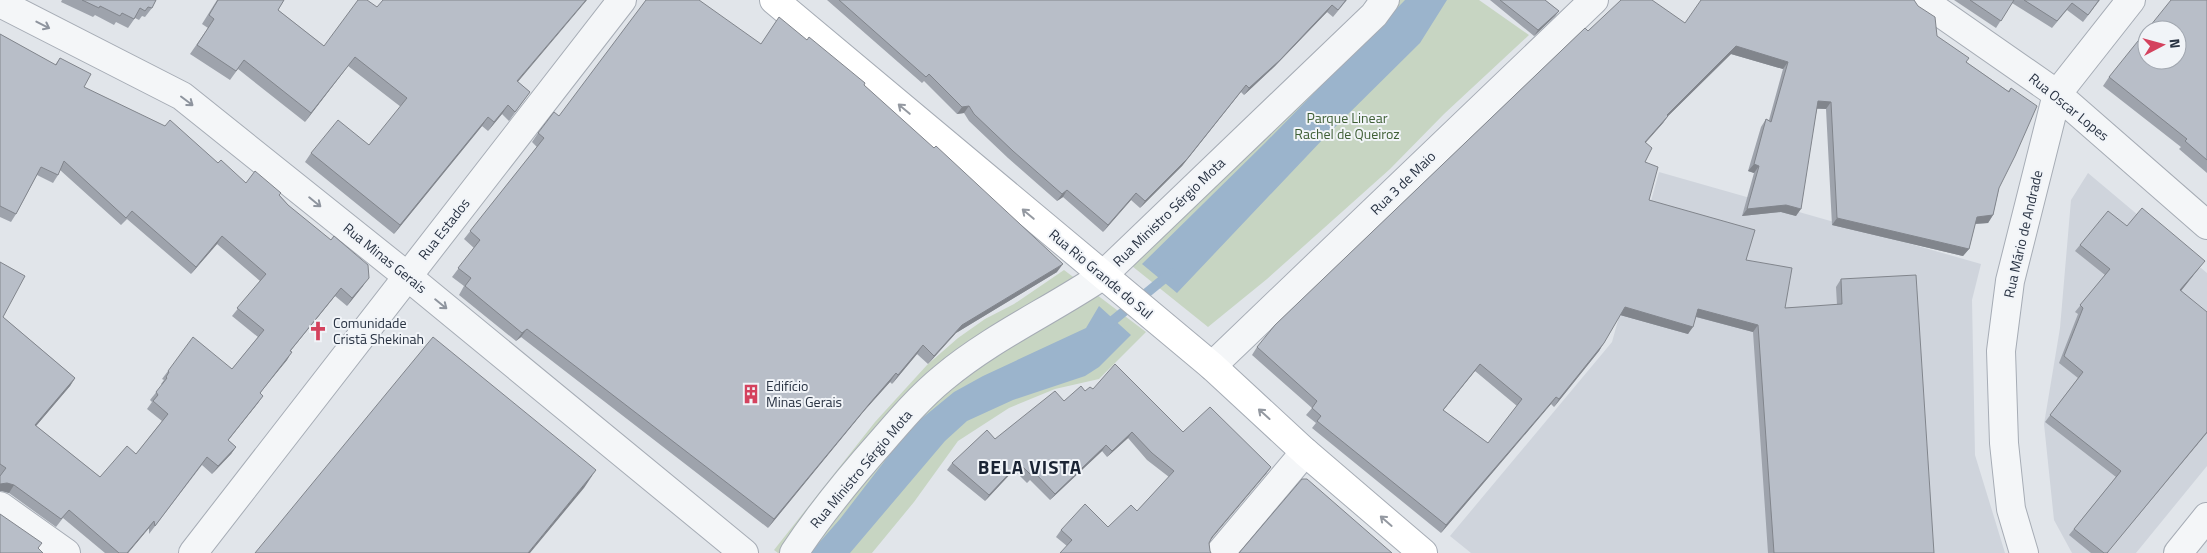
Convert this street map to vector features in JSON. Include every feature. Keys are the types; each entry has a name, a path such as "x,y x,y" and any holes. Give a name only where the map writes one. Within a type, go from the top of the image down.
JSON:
{"street":[{"name":"Rua Estados","path":"193,553 622,0"},
{"name":"Rua Rio Grande do Sul","path":"774,0 1212,366 1306,452 1423,553"},
{"name":"Rua Ministro Sérgio Mota","path":"794,553 821,512 915,404 933,387 1009,332 1104,277 1368,21 1385,0"},
{"name":"Rua 3 de Maio","path":"1212,366 1594,0"},
{"name":"Rua Oscar Lopes","path":"1922,0 2057,94 2207,225"},
{"name":"Rua Mário de Andrade","path":"2024,553 2011,508 2004,443 2001,351 2010,281 2057,94 2131,0"},
{"name":"Rua Minas Gerais","path":"0,3 182,96 408,276 744,553"},
{"path":"1220,553 1306,452"},
{"path":"0,506 66,553"},
{"path":"2178,553 2207,517"}],"shaded area":[{"path":"1659,172 1981,264 1972,300 1975,455 2005,553 1471,553 1450,536 1612,342"},
{"path":"2088,173 2207,273 2207,466 2136,553 2072,553 2054,520 2044,424 2060,328 2071,200"}],"green space":[{"name":"Parque Linear Rachel de Queiroz","path":"1385,0 1479,0 1529,35 1444,114 1390,169 1267,279 1208,327 1122,258"},
{"path":"1064,270 1146,332 1099,379 1055,389 1009,408 958,441 914,502 872,553 778,553 774,550 875,422 927,365 958,338 985,319 1014,304"}],"water":[{"path":"1405,0 1447,0 1420,43 1325,137 1177,293 1142,264 1265,143"},
{"path":"1099,306 1131,335 1099,367 1085,376 1013,400 967,421 945,441 850,553 810,553 840,519 910,428 954,392 983,376 1086,328"}],"building":[{"path":"82,0 156,0 152,8 148,7 145,11 140,8 134,19 122,13 120,16"},
{"path":"218,0 284,0 278,10 324,46 358,0 367,0 377,7 383,0 586,0 517,81 530,92 515,112 508,105 494,122 488,117 400,225 311,153 338,120 369,145 407,98 355,57 311,113 244,60 236,71 197,45 214,19 209,15"},
{"path":"646,0 699,0 761,44 779,17 807,40 809,37 865,83 864,85 934,148 936,146 1063,264 962,325 934,356 923,345 898,375 896,373 870,403 774,519 527,329 522,333 465,286 471,278 458,268 480,240 470,231 544,138 538,133 554,112 559,116"},
{"path":"839,0 1346,0 1338,10 1332,5 1280,60 1249,88 1246,85 1187,159 1145,201 1136,193 1108,225 1067,190 1062,194 1013,151 974,114 969,106 962,107 929,74 926,77"},
{"path":"1500,0 1545,0 1559,11 1538,30"},
{"path":"1621,0 1652,0 1685,23 1701,0 1914,0 1918,6 1935,17 1937,36 1969,58 1966,62 2009,92 2011,88 2037,106 1999,188 1993,215 1977,217 1969,249 1837,218 1831,102 1818,101 1801,209 1786,205 1747,209 1759,166 1754,164 1766,119 1771,122 1788,62 1736,46 1667,115 1645,142 1652,148 1645,162 1658,167 1649,200 1755,230 1746,260 1792,268 1785,308 1842,304 1841,279 1916,275 1934,553 1774,553 1758,325 1698,309 1693,327 1625,307 1604,343 1559,399 1556,397 1446,525 1317,421 1321,416 1312,408 1317,401 1257,347 1275,325 1585,28 1588,31","holes":["1480,364 1522,399 1488,443 1443,410"]},
{"path":"1970,0 2014,0 2001,21"},
{"path":"2024,0 2099,0 2088,15 2072,3 2057,21"},
{"path":"2171,0 2207,0 2207,160 2185,141 2187,139 2109,77 2137,42 2137,70 2187,70 2187,20 2155,20"},
{"path":"0,34 56,65 60,58 91,74 84,87 165,126 170,120 218,163 221,160 246,183 255,171 281,193 279,195 288,205 331,240 334,236 368,265 369,278 352,298 341,288 290,351 292,352 260,393 263,396 228,440 236,447 218,466 207,457 155,526 154,521 127,553 119,553 69,510 61,519 14,485 0,484 0,476 6,468 0,464 0,262 25,276 3,317 75,378 35,425 100,477 127,446 136,454 168,414 153,401 158,395 156,392 167,378 168,371 193,337 232,369 264,330 237,308 266,274 222,236 196,267 132,211 126,218 64,161 58,175 41,167 16,214 0,206"},
{"path":"2142,208 2205,261 2180,290 2207,312 2207,432 2107,553 2104,553 2074,529 2121,471 2050,415 2083,372 2064,356 2083,308 2080,305 2110,269 2080,245 2108,211 2127,226"},
{"path":"433,337 596,470 528,553 255,553"},
{"path":"1115,364 1183,432 1210,407 1271,467 1212,537 1209,543 1211,553 1060,553 1072,540 1061,530 1085,504 1108,527 1131,505 1137,511 1174,471 1152,453 1132,432 1112,451 1106,445 1055,494 1035,473 1032,476 1019,463 989,495 952,463 987,430 995,439 1055,391 1064,401 1081,386 1085,391 1090,387 1093,389"},
{"path":"1302,479 1307,479 1392,553 1239,553"},
{"path":"0,514 42,543 38,548 43,553 0,553"}],"waterway":[{"path":"1105,327 1171,273"}],"place":[{"name":"Comunidade Cristã Shekinah","path":"318,331"},
{"name":"Edifício Minas Gerais","path":"751,394"}],"district":[{"name":"BELA VISTA","path":"1030,467"}]}
